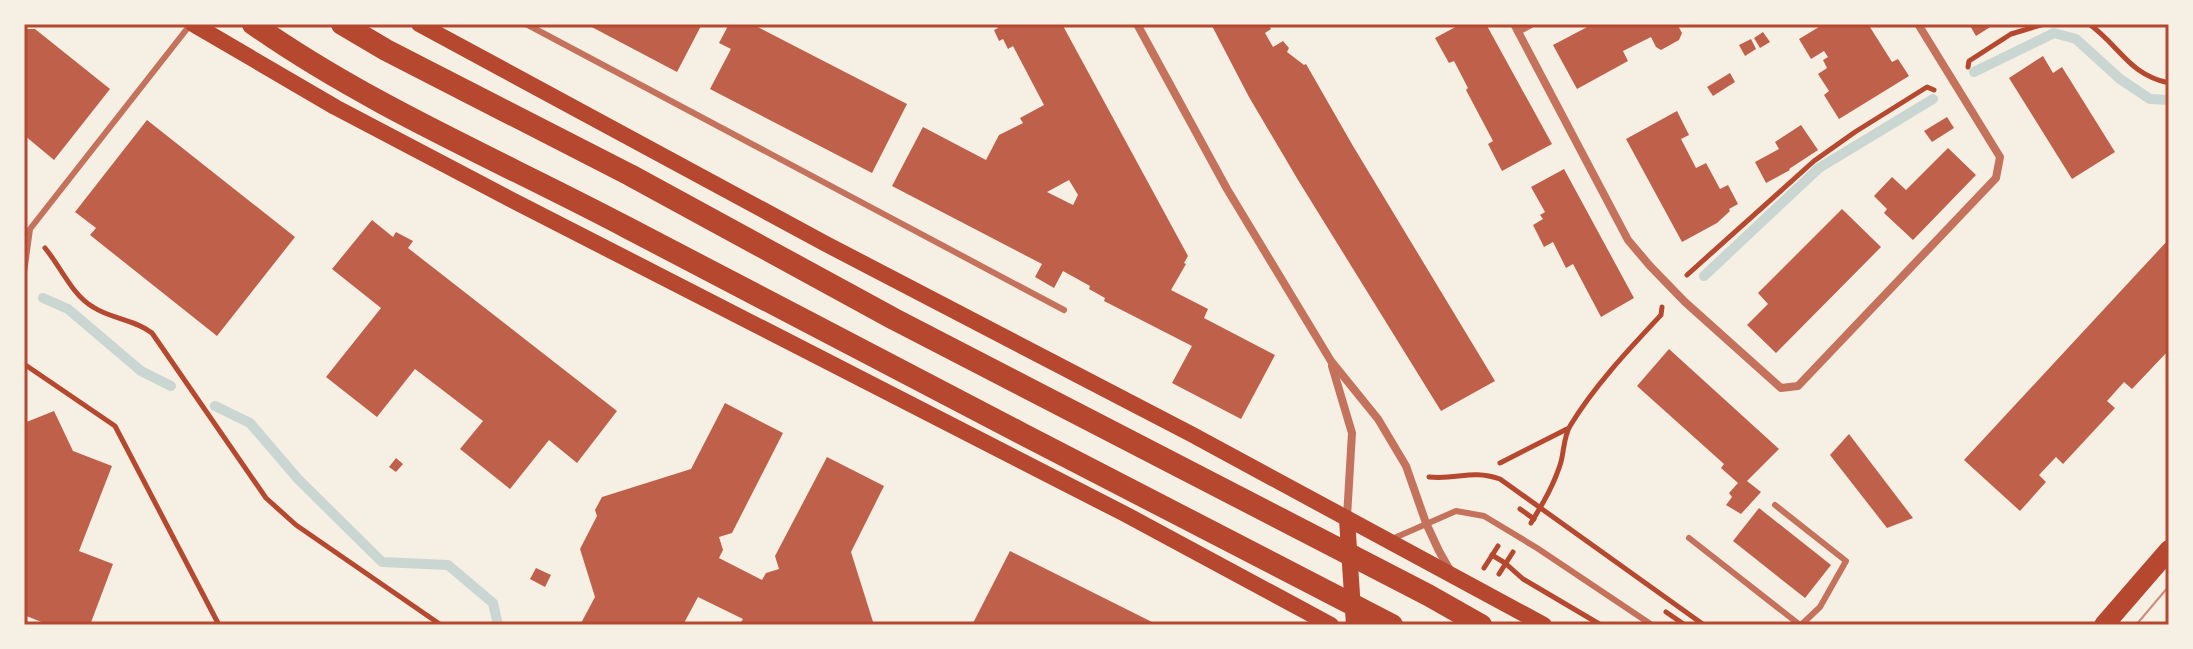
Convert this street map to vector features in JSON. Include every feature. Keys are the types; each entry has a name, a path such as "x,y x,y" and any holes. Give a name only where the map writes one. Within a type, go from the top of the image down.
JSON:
{"highway":[{"path":"253,24 362,91 1392,625"},
{"path":"342,24 386,50 630,175 908,327 1414,587 1481,625"}],"main road":[{"path":"192,24 362,121 1123,513 1331,625"},
{"path":"419,24 1544,625"},
{"path":"1347,519 1354,625"},
{"path":"2104,625 2169,550"}],"street":[{"path":"1137,24 1227,189 1331,361 1378,419 1406,466 1426,523 1453,576"},
{"path":"1531,24 1516,28 1628,240 1685,302 1781,388 1798,386 1996,178 2000,157 1918,24"},
{"path":"1331,361 1352,433 1347,519"}],"lane":[{"path":"24,273 30,229 192,24"},
{"path":"526,24 1064,310"},
{"path":"1689,538 1800,625 1820,607 1846,561 1775,505"},
{"path":"1389,541 1456,511 1484,516 1652,625"}],"path":[{"path":"1967,73 1969,61 2011,34 2044,24"},
{"path":"2089,24 2136,70 2152,79 2169,83"},
{"path":"1685,277 1814,161 1927,87 1938,92"},
{"path":"56,261 77,294 94,308 143,326 152,333 266,498 296,525 441,625"},
{"path":"1541,508 1562,457 1568,429 1618,361 1661,315"},
{"path":"24,364 115,426 219,625"},
{"path":"1500,463 1568,429"},
{"path":"1406,466 1421,475 1438,478 1474,473 1500,479 1704,625"},
{"path":"1486,564 1498,545"},
{"path":"1492,555 1523,579 1601,625"}],"building":[{"path":"586,24 702,24 677,72"},
{"path":"729,24 752,24 907,104 872,173 710,89 731,49 719,43"},
{"path":"996,24 1062,24 1188,256 1171,290 1208,309 1204,318 1275,355 1241,419 1172,383 1192,346 1104,301 1105,298 1089,289 1090,286 1063,271 1054,288 1035,277 1042,264 892,186 923,127 986,160 999,135 1023,123 1020,118 1044,105 1013,46 1008,49 1003,39 999,41 994,30 998,28","holes":["1069,180 1078,195 1073,205 1047,192"]},
{"path":"1211,24 1268,24 1271,29 1265,33 1273,47 1283,41 1289,48 1287,52 1306,64 1495,381 1441,411 1298,180"},
{"path":"1461,24 1486,24 1552,144 1502,171 1488,144 1493,141 1466,90 1468,88 1454,61 1449,63 1435,38"},
{"path":"1593,24 1677,24 1682,33 1679,40 1661,50 1651,37 1623,51 1628,61 1577,89 1553,45"},
{"path":"1824,24 1868,24 1892,62 1898,59 1909,76 1839,119 1824,95 1829,91 1818,74 1827,68 1823,60 1828,57 1824,51 1811,59 1799,39"},
{"path":"1969,24 1995,24 1976,36"},
{"path":"24,29 35,29 110,89 54,160 24,135"},
{"path":"1763,32 1770,42 1760,48 1754,38"},
{"path":"1751,39 1756,49 1745,56 1739,45"},
{"path":"2043,56 2053,73 2062,67 2115,152 2072,179 2009,78"},
{"path":"1730,73 1735,82 1713,96 1707,87"},
{"path":"1677,111 1689,135 1681,139 1696,168 1706,163 1720,189 1728,185 1738,204 1717,223 1682,242 1626,139"},
{"path":"1947,117 1954,128 1932,142 1924,131"},
{"path":"147,120 295,237 217,336 90,235 96,228 75,212"},
{"path":"1801,125 1818,150 1766,183 1755,162 1779,149 1775,142"},
{"path":"1948,148 1976,175 1913,240 1884,213 1887,209 1874,196 1892,177 1906,190"},
{"path":"1564,169 1634,298 1601,317 1573,264 1566,268 1553,242 1544,247 1533,225 1543,219 1540,215 1545,212 1531,187"},
{"path":"1842,209 1881,247 1776,353 1747,325 1768,304 1758,293"},
{"path":"372,220 393,237 396,232 413,241 408,248 617,411 577,463 549,440 510,489 460,449 483,421 415,369 377,417 326,377 381,308 332,269"},
{"path":"2169,239 2169,350 2132,389 2124,382 2107,401 2115,408 2063,464 2056,457 2039,475 2046,482 2020,511 1964,460"},
{"path":"1669,349 1779,449 1747,481 1761,492 1741,514 1726,505 1732,497 1729,493 1738,483 1721,468 1724,464 1637,386"},
{"path":"725,403 783,433 732,533 719,537 723,550 719,558 762,580 766,573 779,569 775,556 827,457 884,486 851,552 874,625 739,625 743,619 698,597 683,625 580,625 595,597 580,549 597,516 595,510 602,497 691,469"},
{"path":"54,411 73,451 112,466 79,551 113,564 90,625 49,625 24,615 24,423"},
{"path":"1849,434 1913,518 1887,528 1830,455"},
{"path":"396,458 403,464 396,472 389,467"},
{"path":"1759,508 1831,565 1805,598 1733,541"},
{"path":"1010,551 1158,625 972,625"},
{"path":"536,568 551,575 545,587 530,579"}],"waterway":[{"path":"1974,72 2054,33 2076,39 2120,79 2150,99 2169,100"},
{"path":"1704,276 1819,168 1933,99"},
{"path":"43,298 68,309 141,371 171,386"},
{"path":"215,406 250,423 298,479 382,562 448,565 493,603 498,625"}],"tram line":[{"path":"2136,625 2169,586"}]}
